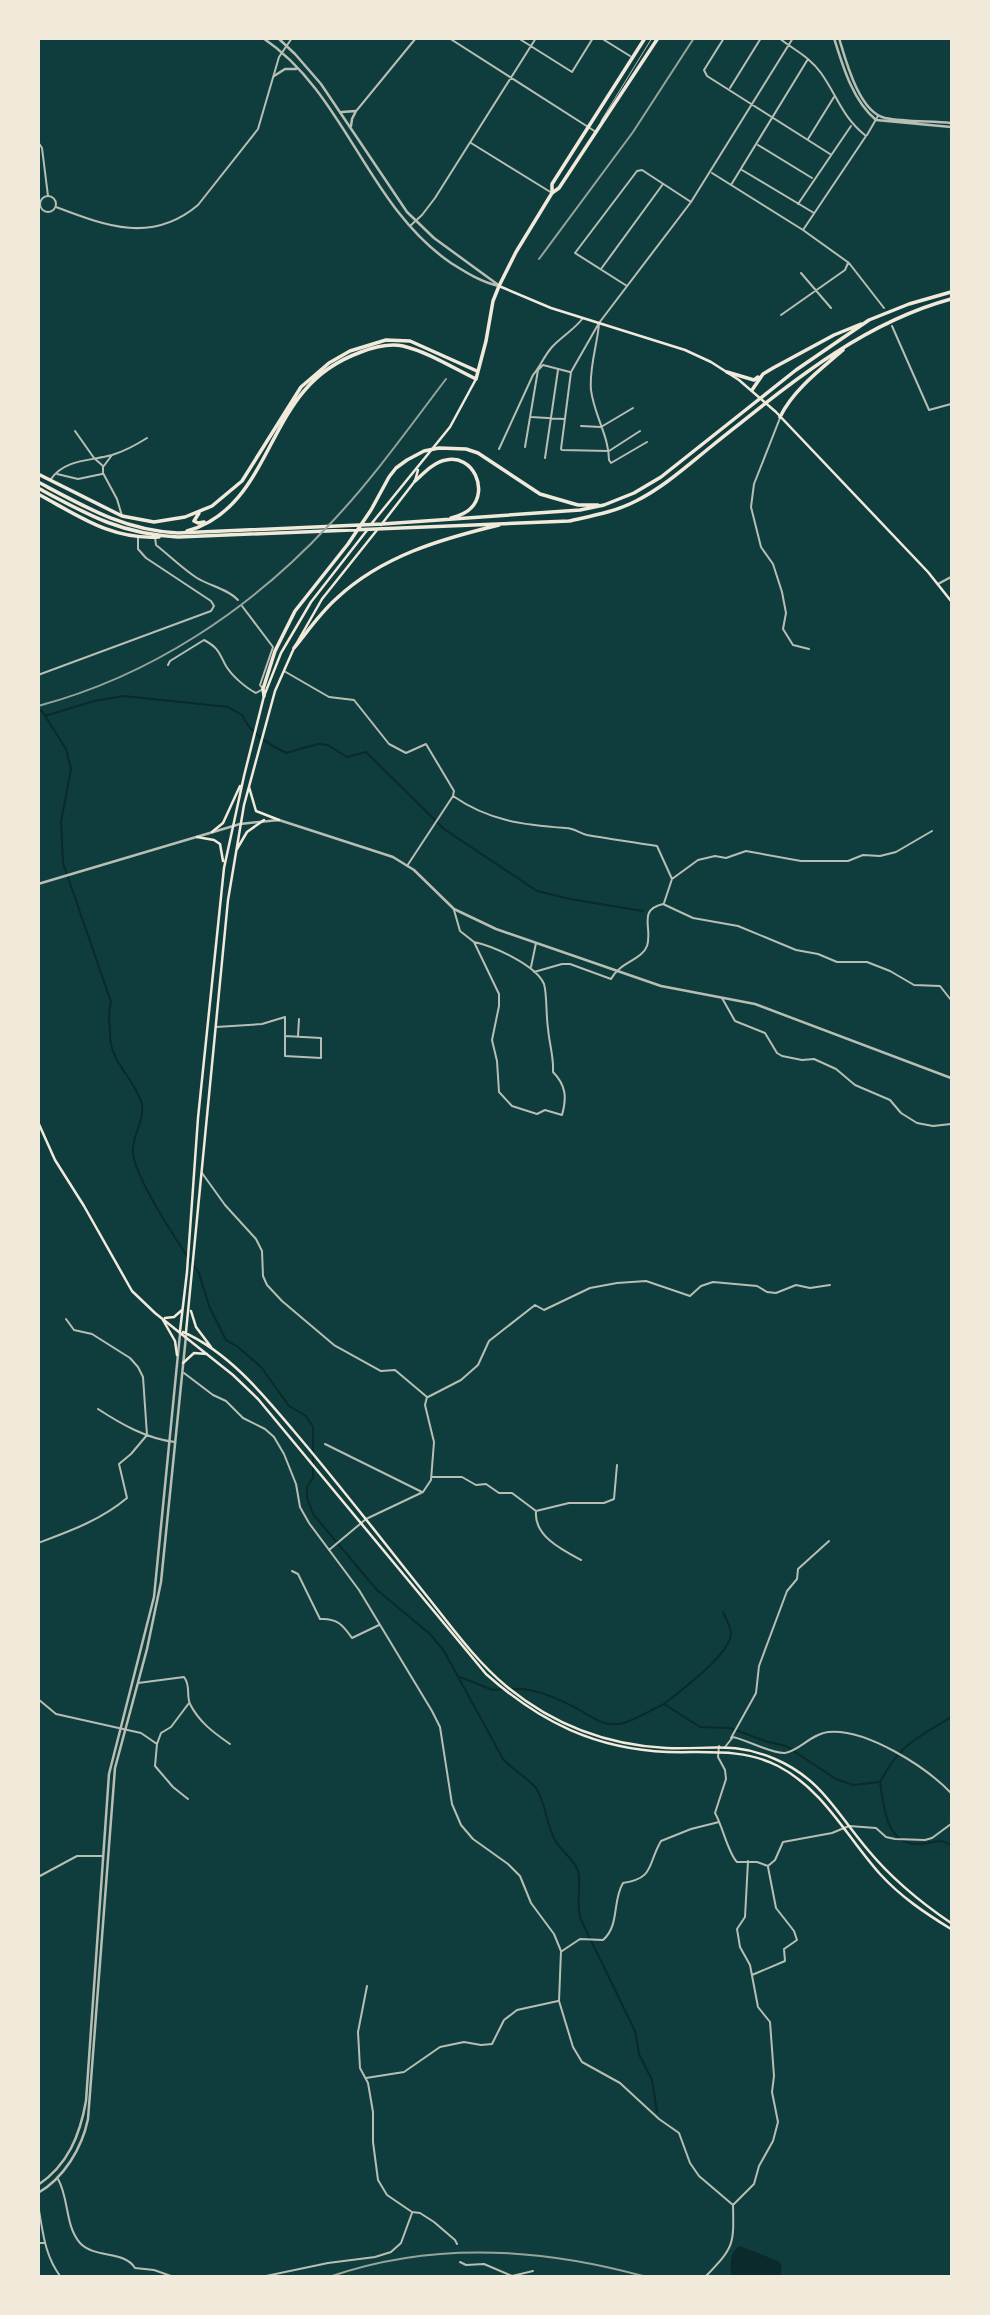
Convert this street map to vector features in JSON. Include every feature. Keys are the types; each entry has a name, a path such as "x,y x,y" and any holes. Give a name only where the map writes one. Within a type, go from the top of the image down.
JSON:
{"main road":[{"path":"552,194 552,184 646,38"},
{"path":"180,1331 198,1118 224,868 264,696 281,653 305,612 461,410 476,379 499,286 516,252 552,194 559,188 659,38"},
{"path":"499,286 528,300 685,350 727,372 752,390 780,417 951,601"},
{"path":"727,372 754,380 834,335 909,304 951,292"},
{"path":"38,488 115,524 154,531 270,534 569,521 634,502 670,480 776,396 853,341 882,325 951,299"},
{"path":"228,534 275,529 425,522 580,510 604,505 634,493 661,477 770,389 869,320"},
{"path":"38,474 122,516 153,522 200,512 222,499 242,481 301,387 329,363 350,351 386,340 410,341 478,372"},
{"path":"780,417 801,388 853,341"},
{"path":"38,494 106,530 121,535 170,536 193,530 225,511 244,490 303,393 318,377 348,357 383,345 402,346 476,379"},
{"path":"752,390 763,374"},
{"path":"264,696 263,689 275,651 295,611 348,544 396,468 424,451 439,448 466,449 478,453 540,494 578,505 604,505"},
{"path":"186,1335 215,1027 235,851 265,727 283,671 322,599 415,481 436,463 452,459 471,468 479,484 479,494 474,505 463,514 446,520"},
{"path":"415,481 419,467"},
{"path":"38,482 115,524"},
{"path":"222,499 228,502 225,511"},
{"path":"200,512 194,521 209,521"},
{"path":"121,535 122,516"},
{"path":"294,648 320,615 359,580 417,548 466,532 507,523"},
{"path":"212,832 223,823 244,776"},
{"path":"249,785 256,811 279,820"},
{"path":"235,851 247,832 264,820"},
{"path":"197,837 220,844 224,868"},
{"path":"38,1122 55,1160 132,1291 180,1331 213,1350 251,1383 306,1445 459,1636 506,1686 527,1702 588,1734 667,1748 725,1746 761,1754 800,1772 827,1796 866,1849 904,1888 951,1923"},
{"path":"190,1308 196,1327 213,1350"},
{"path":"161,1317 174,1317 183,1310"},
{"path":"161,1317 175,1341 177,1355"},
{"path":"186,1335 258,1399 473,1660 516,1701 567,1730 605,1743 649,1751 719,1751 758,1758 786,1771 803,1781 819,1796 892,1886 928,1915 951,1929"},
{"path":"183,1363 194,1353 208,1354"}],"street":[{"path":"263,38 282,52 321,96 373,177 427,244 459,268 483,282 499,286"},
{"path":"278,38 312,72 407,212 449,250 486,274 499,286"},
{"path":"56,207 102,225 130,229 162,226 187,214 198,205 258,129 282,52 292,38"},
{"path":"352,130 352,119 356,111 416,38"},
{"path":"449,38 596,132"},
{"path":"518,38 572,72 593,38"},
{"path":"410,226 435,198 536,38"},
{"path":"601,38 633,58"},
{"path":"724,38 705,74 830,154"},
{"path":"729,90 761,38"},
{"path":"779,38 809,58 821,73 851,125 866,136"},
{"path":"640,432 609,451 562,450 571,372 599,323 711,172 793,38"},
{"path":"834,38 862,106 876,120 951,125"},
{"path":"839,38 853,80 867,105 878,115 884,118 951,125"},
{"path":"731,185 809,58"},
{"path":"274,76 285,69 297,69"},
{"path":"807,140 835,96"},
{"path":"340,111 356,111"},
{"path":"803,230 878,115"},
{"path":"798,204 851,125"},
{"path":"38,142 42,148 48,196"},
{"path":"470,142 552,194"},
{"path":"756,143 813,179"},
{"path":"741,169 814,213"},
{"path":"628,286 575,253 637,171 642,170 691,202"},
{"path":"711,172 849,262 884,307"},
{"path":"601,269 664,184"},
{"path":"48,196 55,200 56,207"},
{"path":"38,215 42,209 41,201 48,196"},
{"path":"42,209 49,212 56,207"},
{"path":"781,315 845,270 849,262"},
{"path":"801,273 831,308"},
{"path":"525,447 539,363 583,318"},
{"path":"599,323 591,376 594,409 611,463 647,442"},
{"path":"892,326 929,410 951,404"},
{"path":"499,449 533,375 543,365 571,372"},
{"path":"545,458 558,369"},
{"path":"581,426 601,427 633,408"},
{"path":"530,417 565,419"},
{"path":"780,417 754,484 751,507 761,547 773,564 782,592 786,613 783,629 793,645 810,649"},
{"path":"75,431 103,467"},
{"path":"51,480 63,466 113,455 148,438"},
{"path":"113,455 103,467 103,473 117,499 122,516"},
{"path":"55,474 78,479 103,473"},
{"path":"38,675 211,611 214,606 211,601 146,558 138,549 138,537"},
{"path":"155,537 156,545 197,578 230,593 238,600"},
{"path":"938,584 951,577"},
{"path":"168,665 170,661 204,640 223,655 228,669 251,690 257,693 263,689 260,685 273,647 242,606"},
{"path":"283,671 329,697 354,700 389,744 399,751 406,753 426,744 454,791 407,866"},
{"path":"453,796 510,823 567,828 581,834 657,846 671,879"},
{"path":"38,884 240,824 279,820 389,855 407,866 454,909 474,920 660,986 755,1004 951,1078"},
{"path":"663,904 671,879 698,860 715,856 726,858 746,851 801,861 848,861 863,855 880,856 896,852 932,831"},
{"path":"534,972 562,964 611,979 615,972 643,954 648,942 648,914 651,909 663,904 693,918 738,926 784,946 818,954 837,962 867,962 914,985 940,986 951,1000"},
{"path":"454,909 460,931 474,942 499,994 492,1040 497,1061 499,1093 512,1107 537,1114 545,1110 562,1115 567,1100 561,1080 553,1072 554,1059 548,1036 544,985 531,968 502,954 493,946 474,942"},
{"path":"531,968 536,943"},
{"path":"721,998 736,1021 769,1036 777,1053 782,1056 802,1060 814,1059 836,1069 855,1085 890,1100 901,1113 917,1123 933,1126 951,1124"},
{"path":"215,1027 262,1024 285,1017 285,1036 285,1056 321,1058 321,1038 285,1036"},
{"path":"298,1037 299,1019"},
{"path":"201,1172 225,1205 256,1239 262,1251 263,1276 267,1285 282,1301 328,1341 381,1371 395,1370 427,1397"},
{"path":"330,1549 366,1519 423,1492 431,1476 434,1442 425,1405 427,1397 461,1380 478,1365 489,1341 535,1305 544,1310 590,1288 646,1281 690,1296 701,1286 713,1282 757,1286 767,1292 776,1293 796,1285 810,1288 831,1285"},
{"path":"38,1543 82,1526 113,1510 127,1498 119,1464 147,1435 144,1377 138,1367 130,1358 92,1334 74,1330 66,1319"},
{"path":"38,2193 57,2178 80,2144 90,2105 115,1768 154,1597 180,1331"},
{"path":"38,2185 57,2169 69,2154 82,2123 86,2101 109,1774 138,1683 156,1611 186,1335"},
{"path":"183,1372 212,1395 226,1401 243,1418 265,1429 274,1437 284,1454 296,1484 300,1507 309,1523 359,1590 440,1727 452,1804 461,1825 473,1839 520,1876 531,1903 554,1934 561,1951 559,2001 573,2047 582,2062 620,2083 678,2133 690,2163 699,2176 733,2205"},
{"path":"97,1409 147,1435 176,1442"},
{"path":"325,1444 423,1492"},
{"path":"431,1476 463,1477 477,1485 486,1484 499,1493 512,1493 537,1511 569,1503 604,1503 614,1499 617,1465"},
{"path":"537,1511 536,1520 545,1536 563,1551 581,1560"},
{"path":"730,1741 732,1732 756,1693 759,1666 787,1591 797,1579 798,1569 829,1541"},
{"path":"292,1571 298,1574 320,1619 328,1618 341,1623 352,1637 380,1625"},
{"path":"138,1683 184,1677 188,1683 189,1702 209,1729 230,1744"},
{"path":"38,1699 56,1714 141,1733 157,1744"},
{"path":"188,1799 173,1787 155,1766 161,1733 171,1727 189,1702"},
{"path":"725,1746 733,1737 782,1753 809,1738 830,1732 859,1737 903,1754 951,1793"},
{"path":"719,1746 718,1757 725,1770 726,1779 715,1814 732,1857 737,1861 768,1866"},
{"path":"561,1951 580,1939 603,1940 610,1934 616,1914 618,1892 623,1883 639,1881 646,1875 661,1841 691,1829 720,1822"},
{"path":"768,1866 775,1860 783,1842 832,1833 849,1826 876,1828 886,1837 895,1839 925,1840 951,1824"},
{"path":"38,1877 78,1856 103,1856"},
{"path":"706,2277 725,2257 733,2243 733,2205 754,2184 759,2166 773,2141 778,2122 772,2092 774,2076 771,2064 770,2022 758,2007 750,1965 740,1947 737,1929 745,1917 748,1861"},
{"path":"752,1975 785,1961 784,1949 797,1940 794,1931 776,1908 768,1866"},
{"path":"367,1986 358,2032 360,2067 366,2078 373,2112 373,2142 378,2180 387,2195 412,2212 421,2213 434,2222 455,2240 457,2245"},
{"path":"366,2078 404,2072 440,2047 464,2042 492,2044 504,2020 517,2010 559,2001"},
{"path":"57,2178 64,2189 71,2222 82,2244 98,2253 124,2259 135,2268 154,2270 171,2277"},
{"path":"38,2205 50,2263 60,2277"},
{"path":"266,2277 328,2263 375,2258 391,2252 401,2243 412,2212"},
{"path":"38,2243 46,2243"},
{"path":"460,2262 466,2265 484,2264 513,2276 533,2271"}],"lane":[{"path":"596,132 604,114 652,38"}],"water":[{"path":"740,2246 778,2261 782,2266 780,2276 732,2276 731,2259"}],"waterway":[{"path":"45,716 94,701 124,696 228,707 242,715 260,737 286,753 318,744 328,745 347,757 366,752 444,829 537,891 643,911"},
{"path":"38,710 42,711 66,749 71,769 61,822 63,863 111,1002 111,1044 117,1061 141,1101 142,1114 133,1147 135,1164 157,1208 191,1262"},
{"path":"194,1266 199,1273 209,1306 226,1340 261,1367 289,1406 306,1416 313,1427 313,1478 307,1487 307,1498 313,1514 377,1590 430,1634 444,1651 503,1759 536,1788 555,1840 578,1871 581,1920 635,2031 639,2054 652,2080 657,2112"},
{"path":"664,1704 704,1672 729,1642 731,1633 723,1612"},
{"path":"460,1677 493,1690 504,1689"},
{"path":"510,1689 545,1694 611,1724 629,1721 664,1704 700,1727 730,1728 786,1746 836,1779 853,1785 880,1782 885,1814 893,1832 900,1839 909,1843 938,1841 951,1845"},
{"path":"880,1782 903,1750 951,1717"}],"railway":[{"path":"539,259 633,132 694,38"},
{"path":"38,706 80,693 159,658 197,636 267,584 299,556 345,508 446,379"},
{"path":"332,2276 409,2257 487,2252 565,2259 643,2276"}]}
